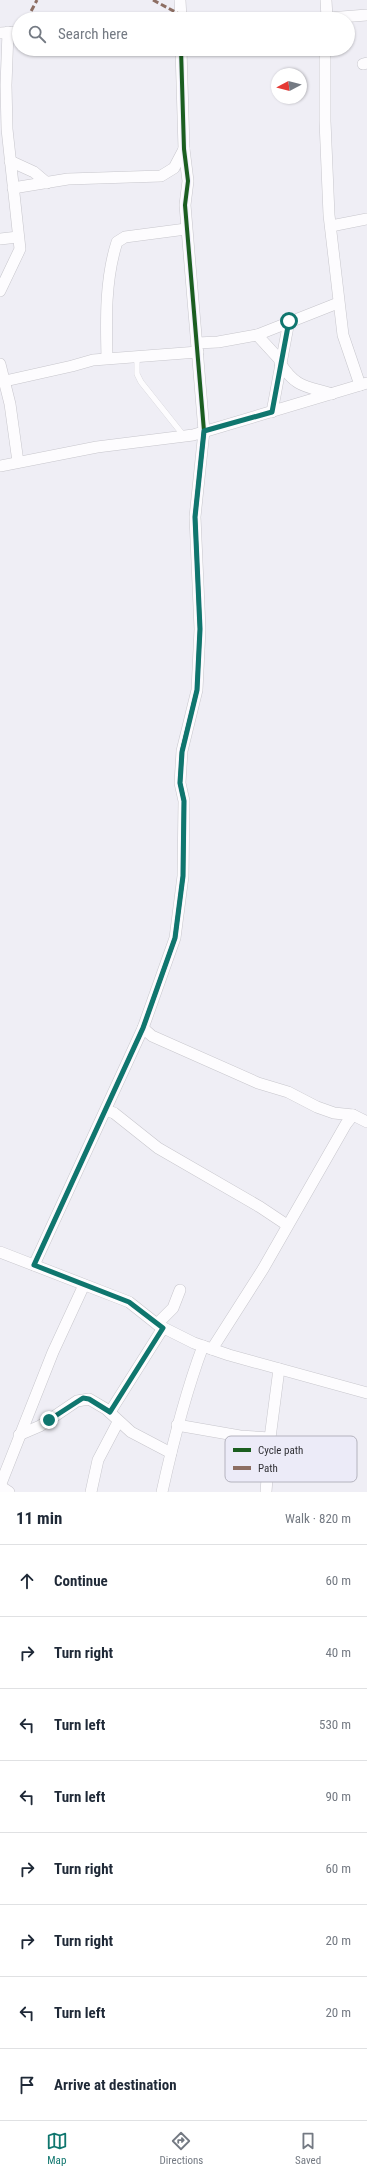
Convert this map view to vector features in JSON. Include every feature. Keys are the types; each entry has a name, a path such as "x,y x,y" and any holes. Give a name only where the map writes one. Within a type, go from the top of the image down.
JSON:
{"street":[{"path":"180,0 181,12"},
{"path":"323,12 326,0"},
{"path":"355,16 367,15"},
{"path":"0,292 20,249 10,161 6,85 9,32"},
{"path":"34,1265 143,1028 175,938 183,876 184,801 180,783 182,752 197,690 200,629 195,517 204,431 198,347 186,229 185,205 188,181 184,149 181,56"},
{"path":"0,466 97,447 184,436 272,412 364,384 343,335 338,303 326,163 325,56"},
{"path":"13,188 47,182 102,177 133,178 161,176 174,168 184,149"},
{"path":"10,161 34,172 47,182"},
{"path":"331,226 367,219"},
{"path":"107,358 108,290 110,267 117,242 125,237 186,229"},
{"path":"0,239 18,237"},
{"path":"5,381 107,358 138,357 257,335 289,321 338,303"},
{"path":"272,412 280,362 289,321"},
{"path":"257,335 280,362 287,374 297,383 332,394"},
{"path":"0,364 5,381 18,462"},
{"path":"143,1028 152,1036 258,1083 288,1092 334,1113 353,1115 367,1122"},
{"path":"106,1110 114,1113 158,1148 260,1207 287,1225"},
{"path":"162,1492 177,1425 190,1382 208,1348 263,1268 346,1124 353,1115"},
{"path":"0,1252 129,1302 160,1326 208,1348 367,1393"},
{"path":"9,1492 1,1482 53,1352 84,1285"},
{"path":"110,1412 160,1326 180,1296 180,1290"},
{"path":"270,1436 279,1369"},
{"path":"19,1435 40,1426 83,1398 89,1399 110,1412 118,1422 131,1432 171,1453"},
{"path":"91,1492 98,1460 118,1422"},
{"path":"177,1425 240,1436"},
{"path":"266,1492 267,1482"}],"lane":[{"path":"138,357 137,374 141,382 184,436"}],"marked path":[{"path":"31,12 37,0"},
{"path":"153,0 175,12"}],"cycle path":[{"path":"34,1265 143,1028 175,938 183,876 184,801 180,783 182,751 197,690 200,629 195,517 204,431 185,205 188,181 184,149 181,56"}],"route":[{"path":"49,1420 83,1398 89,1399 110,1412 145,1354 163,1328 129,1302 63,1278 34,1265 143,1028 175,938 183,876 185,836 184,801 180,783 182,752 197,690 200,629 195,517 204,431 272,412 289,321"}]}
